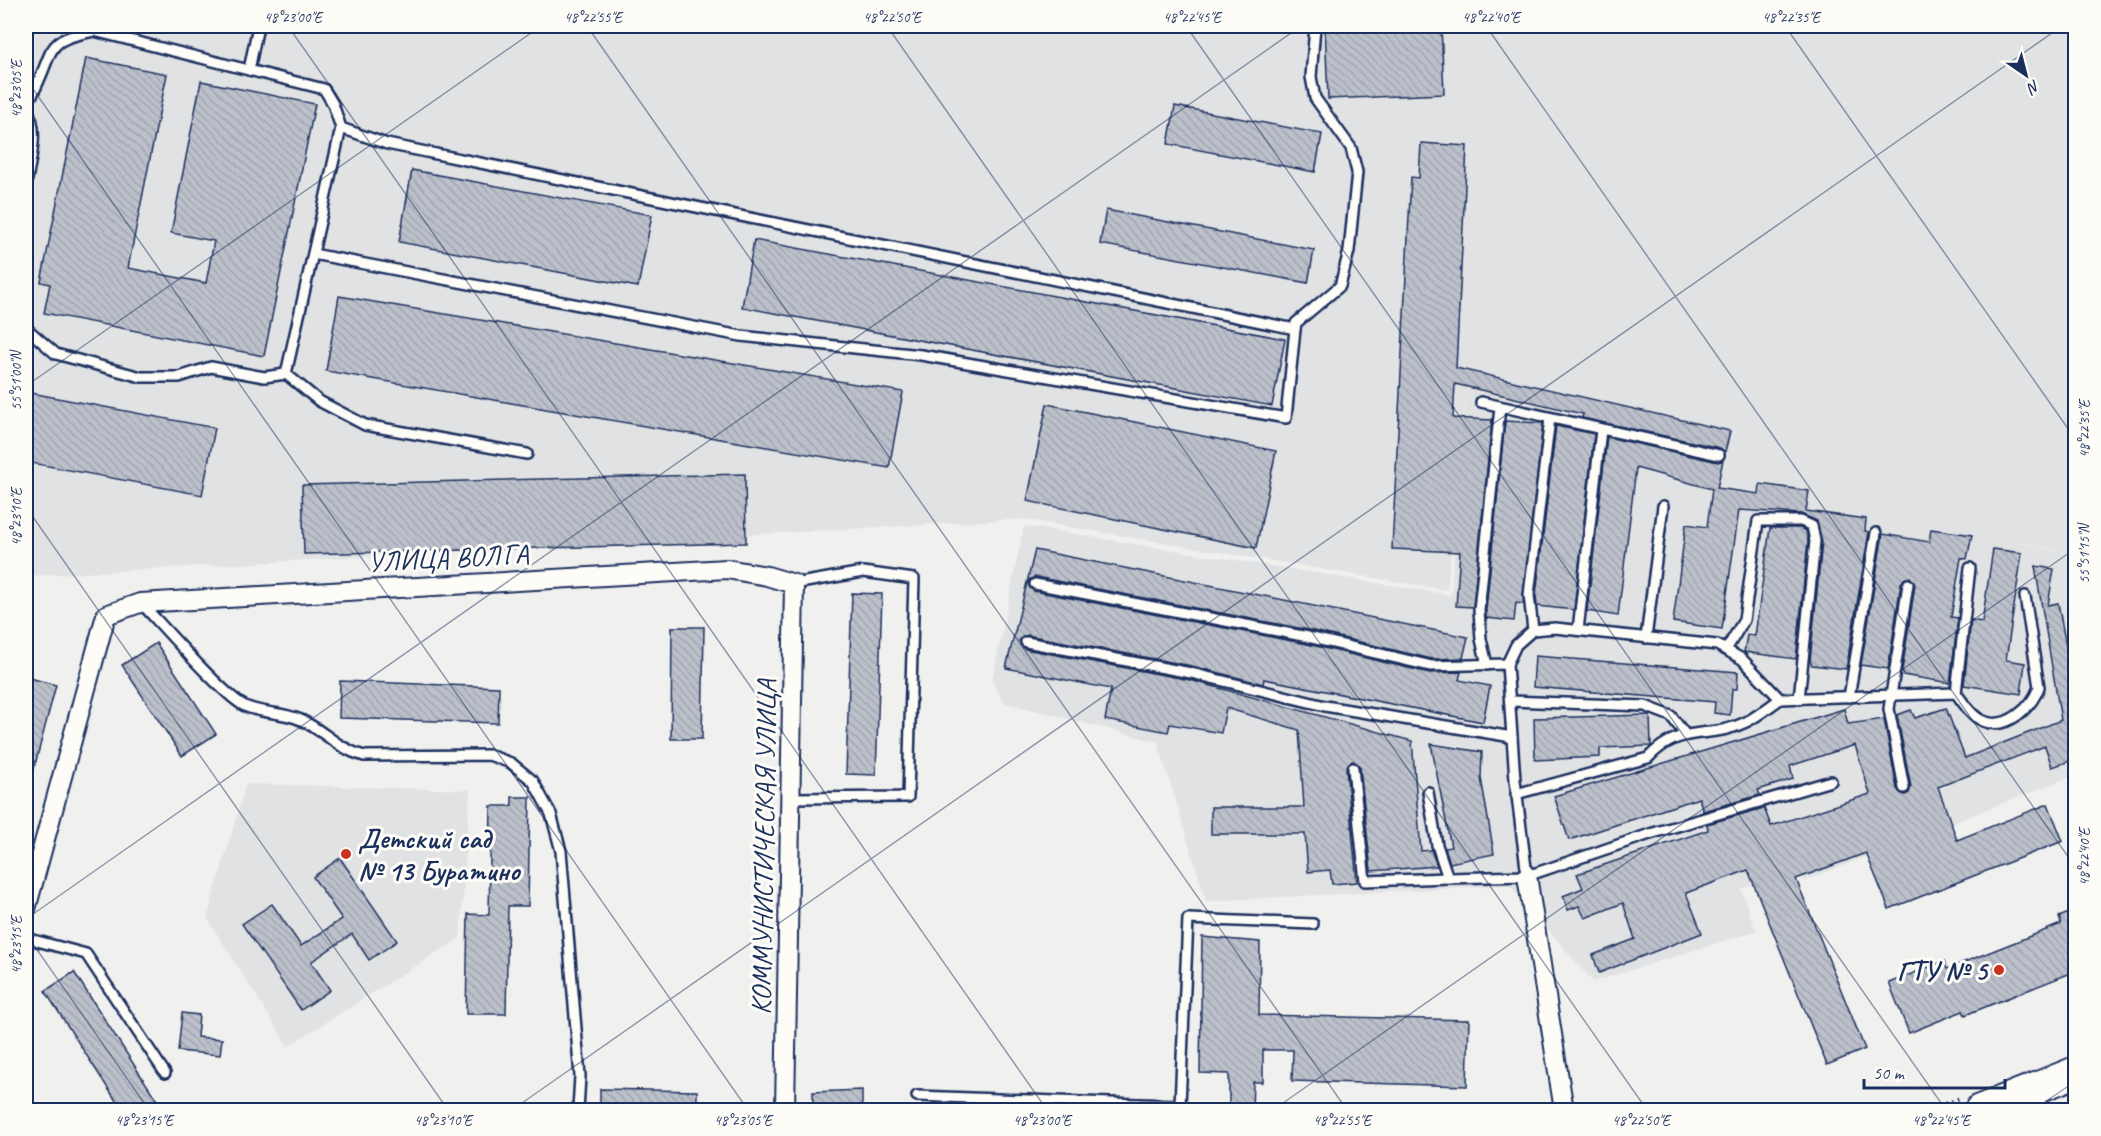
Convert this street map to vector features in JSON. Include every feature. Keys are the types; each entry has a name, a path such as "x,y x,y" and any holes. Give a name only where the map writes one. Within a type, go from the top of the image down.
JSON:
{"main road":[{"path":"1980,1110 2040,1099 2076,1072"}],"street":[{"name":"УЛИЦА ВОЛГА","path":"26,909 106,615 140,603 728,569 794,584"},
{"name":"КОММУНИСТИЧЕСКАЯ УЛИЦА","path":"785,1110 794,584"},
{"path":"1527,876 1564,1110"}],"lane":[{"path":"249,70 258,26"},
{"path":"313,254 741,336 921,355 1286,418 1296,323 1340,286 1349,251 1357,172 1351,148 1315,98 1311,77 1315,26"},
{"path":"26,102 30,100 42,75 51,49 67,36 94,31 324,89 333,104 340,128 286,374"},
{"path":"26,108 31,116 34,131 26,186"},
{"path":"340,128 398,147 1295,328"},
{"path":"26,328 56,354 141,377 179,377 211,366 264,377 286,374 319,401 365,425 527,454"},
{"path":"1481,402 1719,455"},
{"path":"1487,665 1481,639 1479,610 1500,407"},
{"path":"1533,630 1529,595 1550,418"},
{"path":"1578,630 1601,430"},
{"path":"1646,638 1662,506"},
{"path":"1726,650 1744,620 1758,521 1801,521 1812,526 1815,541 1799,699"},
{"path":"1849,697 1876,533"},
{"path":"1970,568 1956,693 1977,717 1985,722 1997,722 2017,716 2035,698 2039,687 2025,596"},
{"path":"790,798 908,797 914,579 863,572 794,584"},
{"path":"1035,584 1308,637 1431,666 1507,664"},
{"path":"1904,788 1889,722 1890,694 1908,584"},
{"path":"140,603 229,694 246,707 280,712 303,721 346,751 364,756 489,755 511,763 533,780 551,814 561,851 580,1076 578,1110"},
{"path":"1527,876 1516,794 1507,664 1516,645 1533,630 1555,628 1717,645 1742,659 1780,699"},
{"path":"1026,642 1191,673 1325,706 1512,737"},
{"path":"1516,794 1648,758 1661,744 1684,733 1719,730 1745,723 1780,699 1956,693"},
{"path":"1510,701 1645,706 1671,716 1684,733"},
{"path":"1353,768 1365,881 1527,876 1650,834 1831,781"},
{"path":"1428,792 1437,845 1448,878"},
{"path":"917,1096 1138,1107 1180,1105 1188,919 1312,924"},
{"path":"26,938 86,954 165,1072"}],"shaded area":[{"path":"26,26 2075,26 2075,552 2068,553 1972,530 2069,554 2076,592 2075,775 1804,881 1799,866 1741,889 1756,931 1593,982 1510,885 1206,901 1158,742 1003,702 992,681 1024,526 1451,595 1467,380 1447,590 1022,519 26,576"},
{"name":"Детский сад № 13 Буратино","path":"246,784 470,790 460,938 288,1046 207,918"}],"building":[{"path":"1325,26 1441,26 1444,94 1328,99"},
{"path":"86,58 167,74 128,268 206,283 214,241 171,233 201,81 315,104 264,356 44,313 50,284 41,282"},
{"path":"1175,106 1322,134 1315,172 1168,144"},
{"path":"1421,143 1467,146 1456,368 1730,431 1725,452 1720,448 1582,418 1583,414 1455,384 1453,418 1492,420 1473,607 1456,606 1460,552 1392,549 1411,177 1419,178"},
{"path":"412,170 652,215 638,287 399,242"},
{"path":"1106,210 1314,250 1308,283 1100,244"},
{"path":"754,240 1285,339 1272,406 742,307"},
{"path":"339,296 903,392 889,468 326,371"},
{"path":"26,392 215,428 202,495 26,462"},
{"path":"1047,404 1276,451 1256,548 1027,501"},
{"path":"1505,421 1543,423 1523,604 1516,603 1514,621 1486,618"},
{"path":"1556,426 1594,434 1574,610 1537,606 1536,595"},
{"path":"1607,437 1718,462 1723,460 1717,488 1759,494 1760,484 1809,491 1806,511 1866,519 1865,531 1869,532 1846,669 1812,665 1810,661 1822,542 1817,521 1801,514 1739,510 1722,629 1673,622 1686,524 1707,527 1712,489 1636,468 1618,616 1587,611"},
{"path":"745,474 746,543 304,554 302,485"},
{"path":"1770,528 1800,528 1806,531 1808,541 1796,659 1744,652 1747,635 1755,636"},
{"path":"1931,529 1972,535 1967,559 1961,558 1951,617 1958,618 1950,683 1903,675 1915,585 1910,577 1901,583 1888,669 1861,665 1883,534 1929,542"},
{"path":"1993,549 2022,553 2006,660 2025,663 2021,694 1964,685 1971,620 1982,622"},
{"path":"1035,550 1468,637 1463,658 1432,659 1309,630 1036,577 1030,579 1028,583 1034,591 1307,644 1429,673 1461,672 1459,680 1490,686 1483,722 1264,679 1263,684 1192,666 1027,635 1019,641 1025,649 1190,680 1412,741 1421,851 1431,850 1437,866 1371,871 1360,767 1353,761 1346,769 1357,882 1332,884 1330,870 1308,872 1305,834 1211,834 1211,807 1304,807 1299,730 1226,708 1221,733 1170,724 1168,732 1105,720 1111,689 1006,668"},
{"path":"2035,566 2054,569 2048,605 2058,603 2076,700 2076,759 2052,767 2045,746 1938,787 1957,840 2048,804 2063,841 1889,909 1866,853 1796,879 1865,1049 1827,1065 1748,870 1686,893 1702,933 1599,973 1593,955 1635,939 1623,903 1585,918 1579,906 1568,910 1563,896 1583,888 1577,874 1708,830 1707,824 1764,808 1771,826 1870,794 1855,745 1790,766 1793,779 1758,790 1760,795 1703,811 1699,798 1569,840 1554,796 1844,709 1848,724 1884,719 1897,789 1905,795 1909,793 1911,787 1897,715 1911,710 1915,718 1946,708 1965,758 2061,720"},
{"path":"852,593 882,594 876,775 846,774"},
{"path":"672,627 704,627 702,739 671,739"},
{"path":"156,643 216,734 182,756 122,665"},
{"path":"1535,656 1738,672 1737,689 1732,689 1730,715 1714,713 1715,702 1533,687"},
{"path":"26,677 56,685 31,780 26,779"},
{"path":"340,681 499,687 498,723 339,718"},
{"path":"1650,715 1651,746 1600,748 1600,757 1535,760 1534,718"},
{"path":"1431,744 1482,752 1481,778 1494,854 1450,863 1445,848 1451,847"},
{"path":"512,797 530,797 528,906 508,906 506,1014 466,1014 468,914 489,915 491,806 512,806"},
{"path":"340,858 397,941 369,960 352,934 311,962 330,990 301,1010 242,924 272,904 301,946 342,919 313,877"},
{"name":"ГТУ № 5","path":"2076,910 2076,971 1965,1015 1963,1011 1909,1033 1889,983 1944,961 1947,969 2061,924 2059,917"},
{"path":"1202,937 1260,942 1259,1015 1469,1020 1467,1086 1292,1081 1293,1050 1263,1050 1263,1082 1253,1082 1252,1110 1229,1110 1229,1074 1200,1073"},
{"path":"74,972 158,1102 145,1110 122,1110 45,991"},
{"path":"182,1013 199,1015 197,1037 222,1039 220,1055 178,1051"},
{"path":"600,1089 697,1091 697,1110 600,1110"},
{"path":"862,1090 862,1110 813,1110 813,1092"}],"place":[{"name":"Детский сад № 13 Буратино","path":"346,854"},
{"name":"ГТУ № 5","path":"1999,970"}]}
